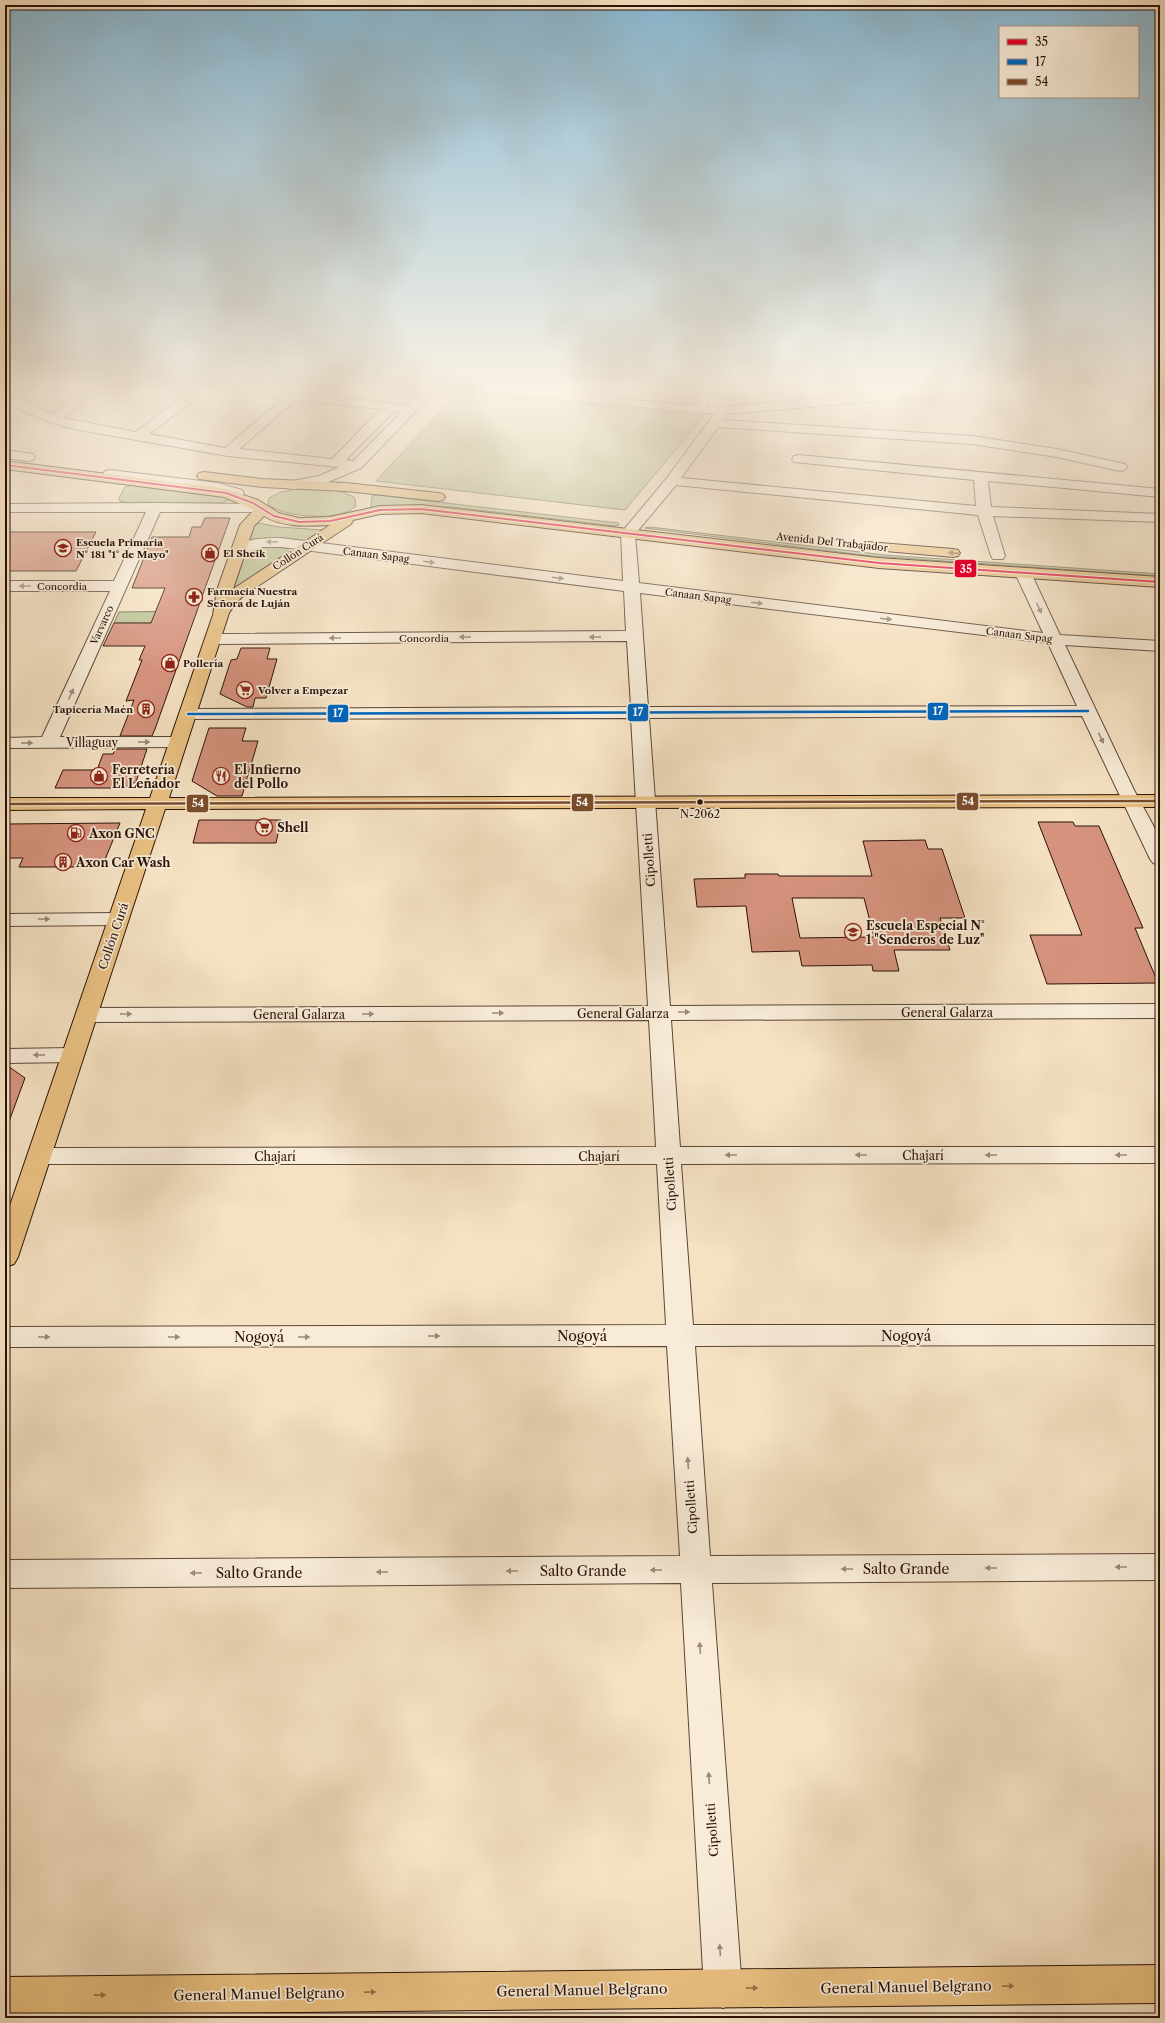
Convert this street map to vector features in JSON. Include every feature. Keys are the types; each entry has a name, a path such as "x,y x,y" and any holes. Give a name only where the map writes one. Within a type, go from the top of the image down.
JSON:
{"main road":[{"name":"Avenida Del Trabajador","path":"87,480 111,485 226,493 253,503 280,519 299,522 330,521 380,510 422,509 629,524 879,563 1160,582"},
{"name":"Avenida Del Trabajador","path":"111,485 262,483 358,488 451,498"},
{"name":"Collón Curá","path":"5,1257 221,615 225,590 248,522 262,509 259,501 264,494 275,489 293,485"},
{"name":"Collón Curá","path":"221,615 229,601 238,592 361,511 365,504 364,497 358,488"},
{"name":"Avenida Del Trabajador","path":"629,524 653,522"},
{"name":"Avenida Del Trabajador","path":"855,545 967,554"},
{"path":"982,555 1013,557"},
{"path":"5,804 1160,801"},
{"name":"General Manuel Belgrano","path":"5,1996 58,2007 723,1988 1160,1984"}],"street":[{"name":"Collón Curá","path":"293,485 313,480"},
{"name":"Collón Curá","path":"355,480 358,488"},
{"path":"981,480 984,511 998,556"},
{"path":"1027,480 1160,493"},
{"path":"629,524 672,481 984,511 1160,518"},
{"path":"5,508 111,485 218,487 237,493 220,489 111,485"},
{"path":"111,485 155,507 262,509"},
{"name":"Varvarco","path":"49,742 155,507"},
{"name":"Cipolletti","path":"629,524 634,636 723,1988"},
{"name":"Canaan Sapag","path":"238,551 248,546 267,542 283,542 307,547 1054,639 1160,646"},
{"path":"1023,573 1160,859"},
{"name":"Concordia","path":"5,586 120,586"},
{"name":"Concordia","path":"213,639 634,636"},
{"path":"188,714 1088,711"},
{"name":"Villaguay","path":"5,743 178,742"},
{"path":"5,920 119,919"},
{"name":"General Galarza","path":"86,1015 1160,1011"},
{"path":"5,1056 73,1055"},
{"name":"Chajarí","path":"39,1156 1160,1155"},
{"name":"Nogoyá","path":"5,1337 1160,1335"},
{"name":"Salto Grande","path":"5,1574 1160,1567"}],"green space":[{"path":"377,480 650,480 625,510"},
{"path":"131,485 222,495 231,499 222,503 130,503 120,501 119,498 125,487"},
{"path":"300,488 330,489 346,493 355,498 356,506 349,511 338,514 312,516 298,515 275,509 268,504 269,498 281,492"},
{"path":"377,495 618,523 619,525 615,526 452,507 371,507 372,496"},
{"path":"258,523 279,527 323,530 306,542 249,541 254,525"},
{"path":"650,527 885,555 1160,574 1160,576 871,556 645,528"},
{"path":"260,545 293,549 233,591 246,551"},
{"path":"197,611 192,623 114,623 119,612"}],"building":[{"path":"205,518 230,518 155,729 152,736 120,736 134,700 126,701 142,660 139,660 145,646 103,646 114,623 151,623 165,588 132,588 152,537 189,537 192,527 201,527"},
{"path":"5,532 96,532 76,571 5,571"},
{"path":"241,648 270,648 267,659 277,659 266,698 255,698 253,707 247,707 220,694 231,660 237,659"},
{"path":"209,728 246,728 242,741 258,741 242,796 217,796 192,781"},
{"name":"Ferretería El Leñador","path":"115,749 147,749 136,782 124,788 55,788 63,770 97,770 103,754 113,754"},
{"path":"199,820 281,820 276,843 193,843"},
{"path":"1038,822 1073,822 1075,826 1099,826 1143,928 1135,928 1158,983 1047,984 1030,935 1082,935"},
{"path":"120,823 102,867 19,867 23,858 5,858 5,824"},
{"path":"925,840 928,849 942,849 965,918 940,918 950,950 894,950 899,971 873,971 872,965 802,966 799,951 752,952 746,906 697,907 694,879 745,878 745,874 778,874 779,876 872,876 863,841","holes":["792,898 864,898 874,937 800,938"]},
{"path":"5,1064 25,1078 7,1127 5,1126"}],"transit line":[{"name":"35","path":"127,480 226,493 253,503 274,516 299,522 330,521 380,510 421,509 879,563 1160,582"},
{"name":"17","path":"188,714 1088,711"},
{"name":"54","path":"5,804 1160,801"}],"place":[{"name":"Escuela Primaria N° 181 \"1° de Mayo\"","path":"63,548"},
{"name":"El Sheik","path":"210,553"},
{"name":"Farmacia Nuestra Señora de Luján","path":"194,597"},
{"name":"Pollería","path":"170,663"},
{"name":"Volver a Empezar","path":"245,690"},
{"name":"Tapicería Maén","path":"146,709"},
{"name":"Ferretería El Leñador","path":"99,776"},
{"name":"El Infierno del Pollo","path":"221,776"},
{"name":"N-2062","path":"700,802"},
{"name":"Shell","path":"264,827"},
{"name":"Axon GNC","path":"76,833"},
{"name":"Axon Car Wash","path":"63,862"},
{"name":"Escuela Especial N° 1 \"Senderos de Luz\"","path":"853,932"}]}
